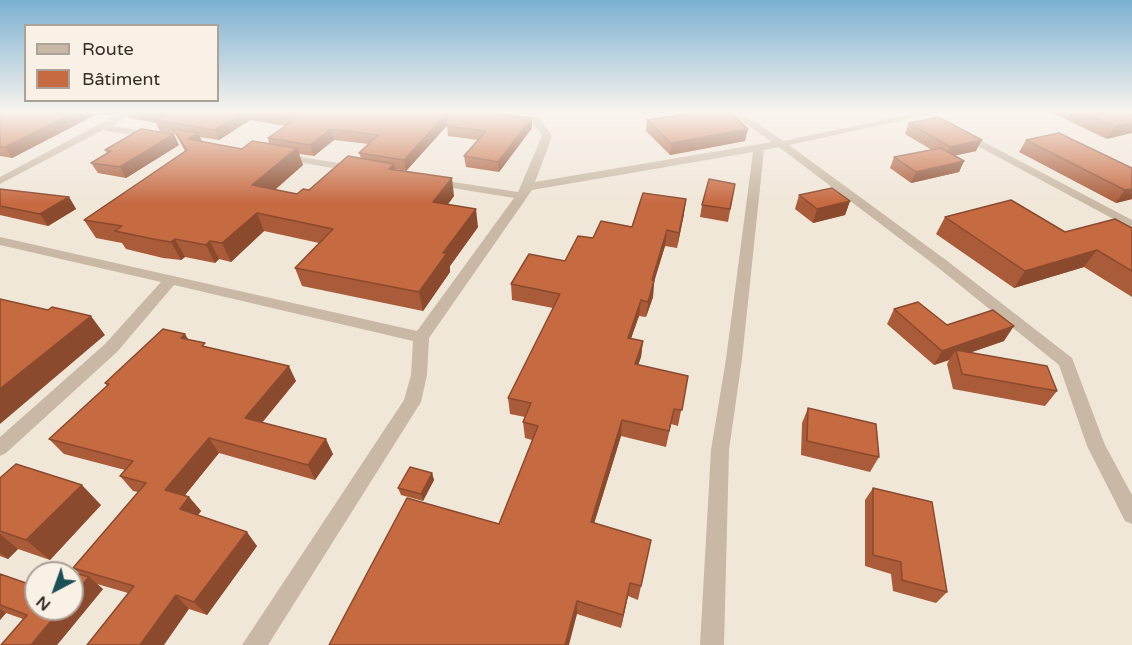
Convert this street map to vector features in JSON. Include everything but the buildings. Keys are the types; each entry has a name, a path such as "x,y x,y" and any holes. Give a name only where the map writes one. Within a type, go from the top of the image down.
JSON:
{"street":[{"path":"0,181 74,142"},
{"path":"254,645 412,402 418,375 421,337 524,191 544,142"},
{"path":"778,142 941,263 1066,362 1096,446 1132,515"},
{"path":"427,181 524,191 790,142"},
{"path":"976,142 1132,225"},
{"path":"712,645 720,450 734,359 759,148"},
{"path":"277,156 369,171"},
{"path":"0,241 421,337"},
{"path":"0,448 111,348 171,280"}]}
